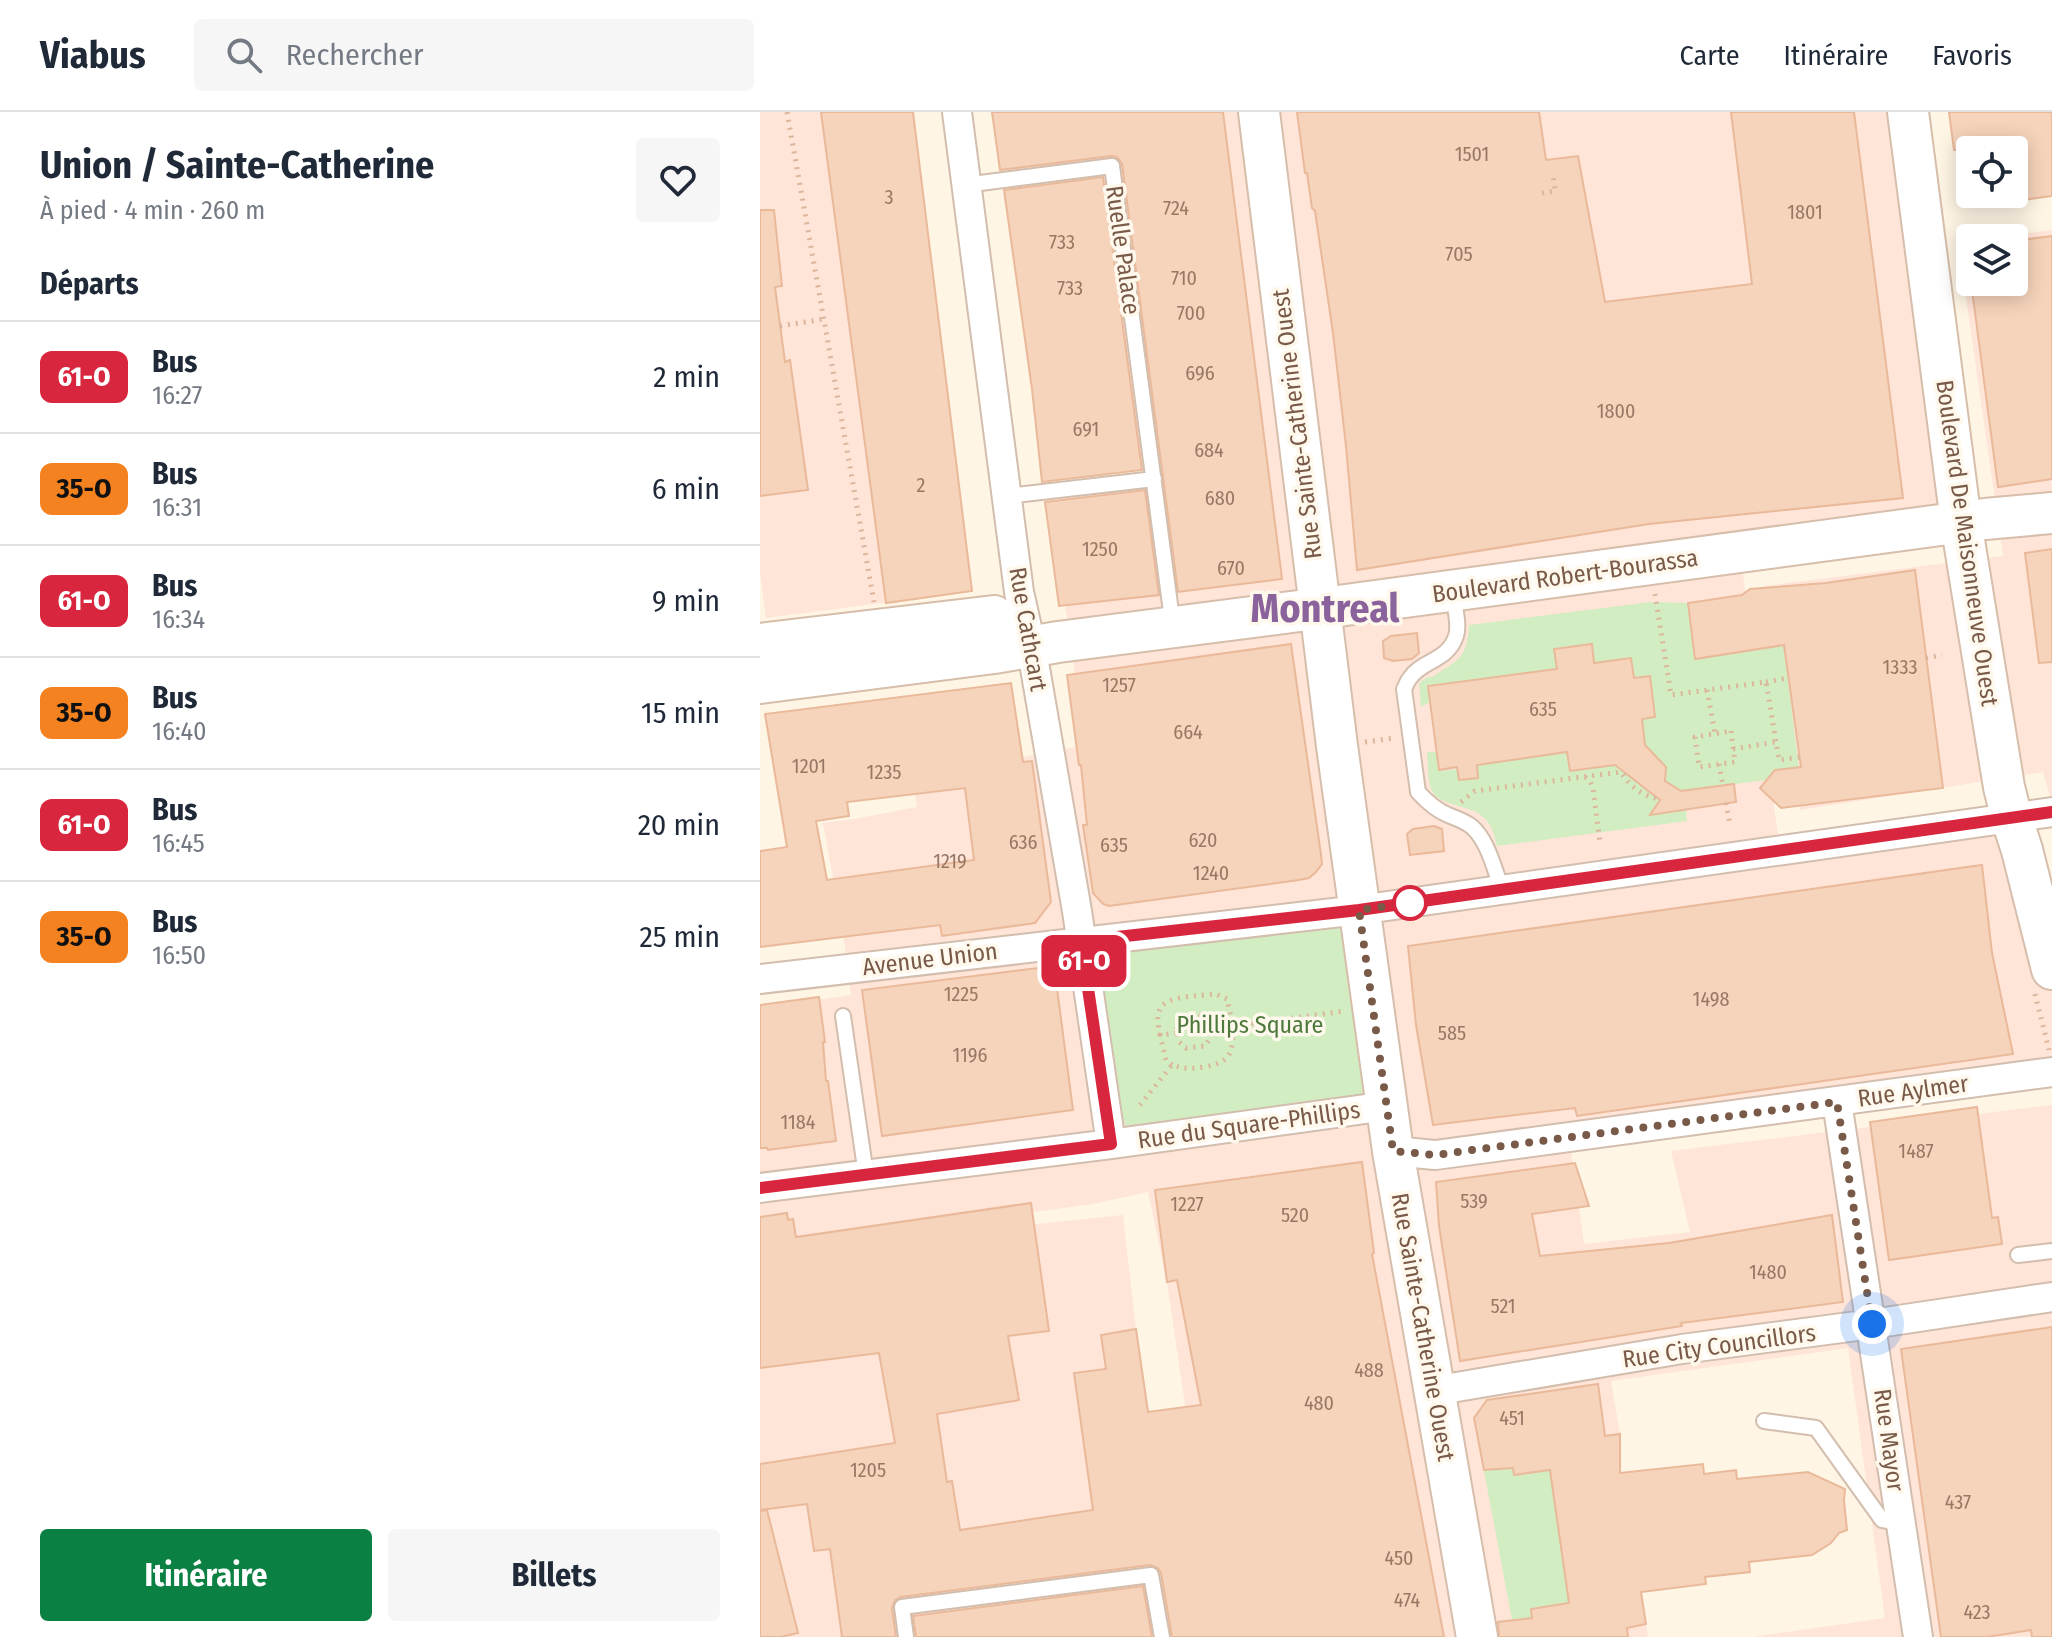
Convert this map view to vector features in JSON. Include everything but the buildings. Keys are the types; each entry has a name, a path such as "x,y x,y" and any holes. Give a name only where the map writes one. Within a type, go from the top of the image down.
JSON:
{"street":[{"name":"Rue Cathcart","path":"957,112 1019,592 1031,645 1081,941 1111,1144"},
{"name":"Rue Sainte-Catherine Ouest","path":"1259,112 1319,608 1393,1151 1477,1637"},
{"name":"Boulevard De Maisonneuve Ouest","path":"1908,112 1961,522 2004,787 2052,969"},
{"name":"Boulevard Robert-Bourassa","path":"760,683 1961,522 2052,513"},
{"path":"760,644 994,616 1031,645"},
{"name":"Avenue Union","path":"760,979 1359,910 2052,812"},
{"name":"Rue Aylmer","path":"1393,1151 1435,1155 2052,1072"},
{"name":"Rue Mayor","path":"1837,1102 1918,1637"},
{"name":"Rue du Square-Phillips","path":"760,1188 1387,1106"},
{"name":"Rue City Councillors","path":"1433,1391 1682,1349 2052,1297"}],"lane":[{"name":"Ruelle Palace","path":"965,185 1112,166 1173,627"},
{"path":"1007,496 1154,479"},
{"path":"1452,591 1457,634 1441,657 1410,677 1404,689 1418,792 1426,801 1468,824 1478,833 1502,889"},
{"path":"843,1016 866,1175"},
{"path":"2018,1255 2052,1251"},
{"path":"1764,1421 1816,1428 1882,1520 1901,1523"},
{"path":"906,1637 902,1607 1151,1575 1162,1637"}],"path":[{"path":"787,112 868,560 874,610"},
{"path":"1542,193 1555,191 1556,173"},
{"path":"780,326 824,319"},
{"path":"1655,594 1671,695 1788,678"},
{"path":"1926,658 1942,655"},
{"path":"1766,682 1779,760 1800,757"},
{"path":"1707,690 1715,734"},
{"path":"1731,731 1733,749 1735,762 1699,767 1695,737 1731,731"},
{"path":"1733,749 1776,742"},
{"path":"1719,764 1723,786"},
{"path":"1446,814 1475,791 1621,772 1638,793 1660,800"},
{"path":"1585,777 1593,788 1600,843"},
{"path":"1726,803 1730,825"},
{"path":"1215,994 1227,999 1233,1026 1233,1045 1229,1056 1221,1064 1191,1069 1172,1065 1166,1060 1158,1016 1168,1000 1215,994"},
{"path":"1210,1029 1348,1011"},
{"path":"1199,1014 1207,1020 1210,1029 1211,1037 1205,1046 1186,1048 1179,1042 1176,1022 1184,1016 1199,1014"},
{"path":"1160,1035 1177,1033"},
{"path":"1140,1105 1172,1065"}],"shaded area":[{"path":"760,112 913,112 972,591 766,618 760,574"},
{"path":"993,112 1889,112 1945,503 1740,552 1780,851 1992,822 2052,969 2052,1073 1569,1138 1584,1244 1690,1232 1671,1151 2052,1105 2052,1637 1752,1637 1885,1618 1848,1348 1611,1381 1620,1452 1605,1463 1514,1475 1531,1609 1626,1595 1627,1602 1642,1600 1648,1637 1275,1637 1206,1548 1167,1282 1148,1192 1093,1204 794,1244 788,1219 760,1225 760,1008 851,995 823,823 917,807 912,773 1081,746 1071,637 1043,488 1143,475 1105,190 1094,181 1004,192"},
{"path":"2052,230 2052,804 2043,772 1800,810 1764,586 2003,556 1966,296 2028,296 2028,233"},
{"path":"1123,1215 1165,1587 1263,1637 760,1637 760,1253"}],"green space":[{"path":"1651,602 1688,603 1695,659 1747,651 1780,616 1800,777 1790,768 1774,771 1766,780 1681,791 1665,781 1665,767 1655,756 1640,757 1630,740 1644,737 1642,719 1655,717 1650,676 1634,678 1631,658 1594,663 1591,644 1555,649 1557,669 1421,707 1419,683 1460,657 1466,645 1469,625"},
{"path":"1606,750 1644,788 1686,809 1687,821 1497,846 1486,820 1478,813 1441,800 1432,791 1429,782 1427,752 1436,752 1440,771 1458,769 1459,781 1478,778 1477,765 1567,752"},
{"name":"Phillips Square","path":"1347,922 1368,1095 1132,1129 1126,1126 1120,1111 1100,974 1102,963 1107,958 1116,953"},
{"path":"1513,1468 1515,1475 1551,1470 1569,1603 1531,1609 1532,1618 1512,1620 1484,1471"}],"bus line":[{"name":"61-O","path":"760,1188 1111,1144 1081,941 1359,910 2052,812"}],"district":[{"name":"Montreal","path":"1325,609"}],"route":[{"path":"1410,903 1359,910 1393,1151 1435,1155 1837,1102 1872,1324"}]}
